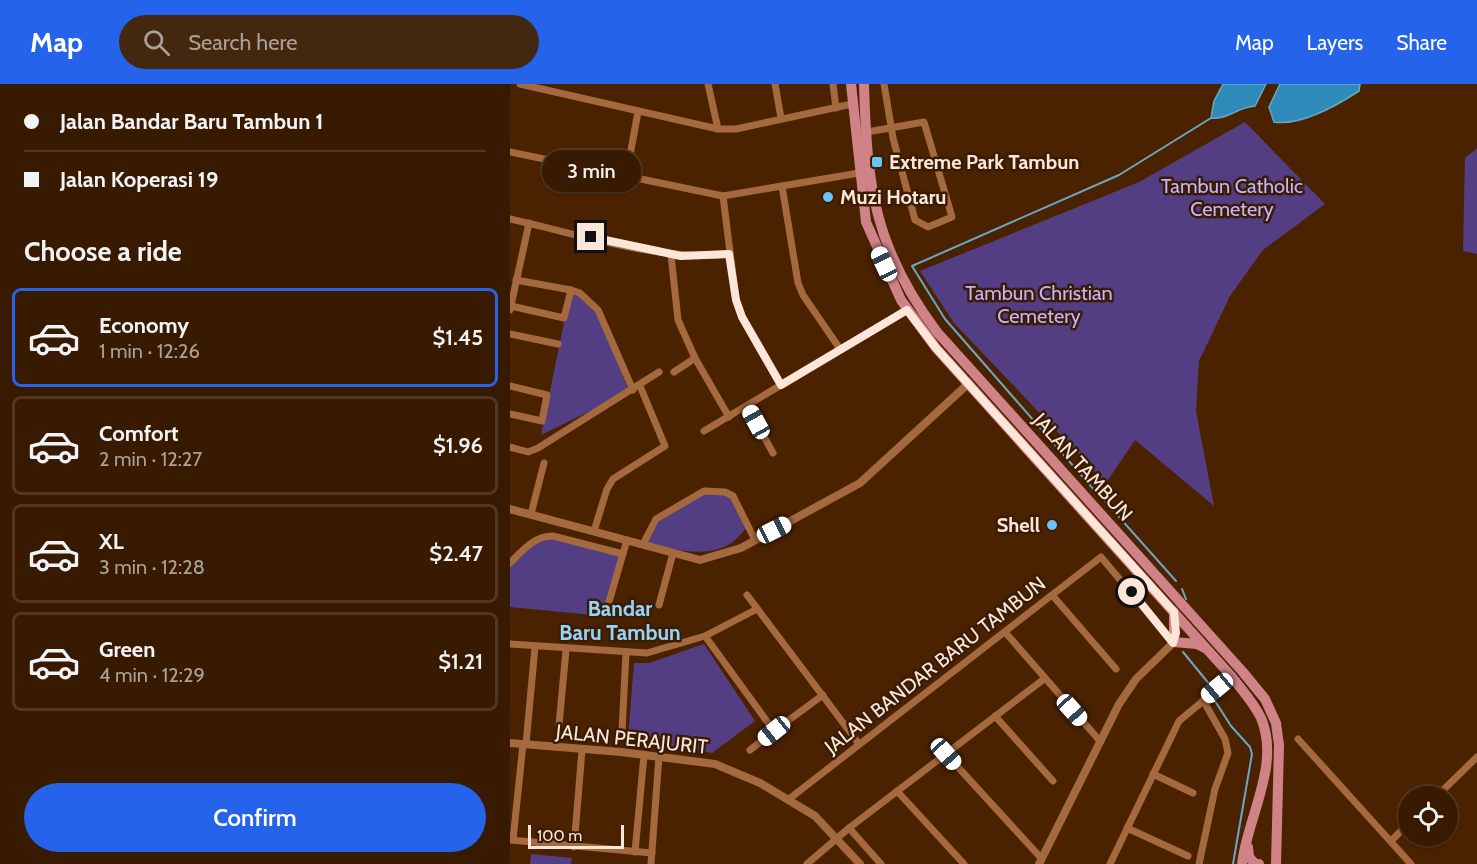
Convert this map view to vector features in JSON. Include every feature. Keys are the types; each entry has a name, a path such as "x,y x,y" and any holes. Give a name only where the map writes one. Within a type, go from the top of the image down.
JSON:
{"main road":[{"name":"JALAN TAMBUN","path":"851,84 866,222 907,310 936,348 1232,676 1253,704 1265,734 1267,752 1263,779 1242,864"},
{"name":"JALAN TAMBUN","path":"864,84 870,177 880,227 892,260 917,306 937,332 1265,699 1276,723 1279,745 1276,864"},
{"path":"1174,612 1173,642 1197,644 1205,648"},
{"path":"1248,838 1249,857 1254,864 1261,864 1276,849"}],"street":[{"path":"520,84 718,129 735,129 852,104"},
{"path":"708,84 718,129"},
{"path":"775,84 781,118"},
{"path":"833,84 836,108"},
{"path":"867,132 891,128 924,122 952,217 928,227 915,220 891,128 884,84"},
{"path":"626,177 638,112"},
{"path":"510,152 723,196 859,173"},
{"path":"782,186 798,284 840,350"},
{"path":"723,196 736,300 742,317 781,385"},
{"path":"510,219 671,255 706,257 729,254"},
{"path":"529,223 510,308 564,318 571,290"},
{"path":"671,255 678,320 695,358 729,417"},
{"path":"516,280 580,293 598,310 633,390"},
{"path":"704,431 907,310"},
{"path":"510,334 558,344"},
{"path":"674,372 695,358"},
{"path":"510,447 528,452 640,386 659,372"},
{"path":"510,509 699,560 741,548 860,483 969,383"},
{"path":"510,386 547,395 542,421 510,414"},
{"path":"594,531 607,489 613,479 665,446 640,386"},
{"path":"747,406 773,453"},
{"path":"531,514 544,463"},
{"path":"644,544 656,519 704,490 725,492 733,496 755,540"},
{"path":"510,563 527,546 544,536 553,536 623,554"},
{"path":"606,612 627,540"},
{"path":"659,605 673,553"},
{"name":"JALAN BANDAR BARU TAMBUN","path":"789,799 1101,557 1173,642"},
{"path":"747,595 860,744"},
{"path":"1053,596 1116,669"},
{"path":"510,644 566,650 647,653 705,636 757,609"},
{"path":"1005,632 1044,680 1100,741"},
{"path":"705,636 774,731"},
{"path":"946,754 1040,861 1100,741 1136,679 1173,642"},
{"path":"535,647 525,744 511,840 652,854"},
{"path":"559,725 566,650"},
{"path":"622,731 626,652"},
{"path":"1110,864 1179,721 1232,676"},
{"path":"807,864 849,828 1044,680"},
{"path":"750,750 823,695"},
{"path":"1200,864 1215,789 1228,753 1225,740 1203,700"},
{"path":"995,717 1053,781"},
{"path":"1298,739 1411,864"},
{"name":"JALAN PERAJURIT","path":"510,743 644,754 715,764 789,799 815,816 860,864"},
{"path":"574,847 582,750"},
{"path":"636,852 644,754"},
{"path":"651,864 659,756"},
{"path":"1447,786 1477,757"},
{"path":"1153,774 1193,793"},
{"path":"897,791 964,864"},
{"path":"849,828 881,864"},
{"path":"1127,828 1188,856"},
{"path":"1391,841 1398,834"}],"green space":[{"path":"1245,122 1325,204 1263,250 1230,296 1199,361 1196,411 1214,506 1135,440 1106,483 954,323 920,271 1139,182"},
{"path":"1477,148 1477,254 1463,251 1465,158"},
{"path":"577,292 598,310 629,392 541,435 570,293"},
{"path":"704,491 733,496 748,524 738,537 715,550 702,552 643,544 656,519"},
{"path":"544,536 623,554 603,616 510,607 510,562"},
{"path":"704,644 755,721 712,753 628,739 634,663 649,663"},
{"path":"531,854 572,858 571,864 530,864"}],"water":[{"path":"1223,84 1266,84 1255,106 1222,117 1211,118 1214,101"},
{"path":"1280,84 1360,84 1359,91 1318,114 1295,121 1274,122 1269,107"}],"waterway":[{"path":"1096,492 945,319 912,266 1119,175 1211,118"},
{"path":"1103,499 1176,581"},
{"path":"1182,589 1186,599"},
{"path":"1183,652 1210,685"},
{"path":"1215,701 1231,726 1250,747 1252,754 1233,864"}],"place":[{"name":"Extreme Park Tambun","path":"877,162"},
{"name":"Muzi Hotaru","path":"828,197"},
{"name":"Shell","path":"1052,525"}],"district":[{"name":"Bandar Baru Tambun","path":"620,621"}],"route":[{"path":"591,237 671,255 706,257 729,254 736,300 742,317 781,385 907,310 936,348 1174,612 1176,633 1173,643 1132,592"}],"park label":[{"name":"Tambun Catholic Cemetery","path":"1232,198"},
{"name":"Tambun Christian Cemetery","path":"1039,304"}]}
